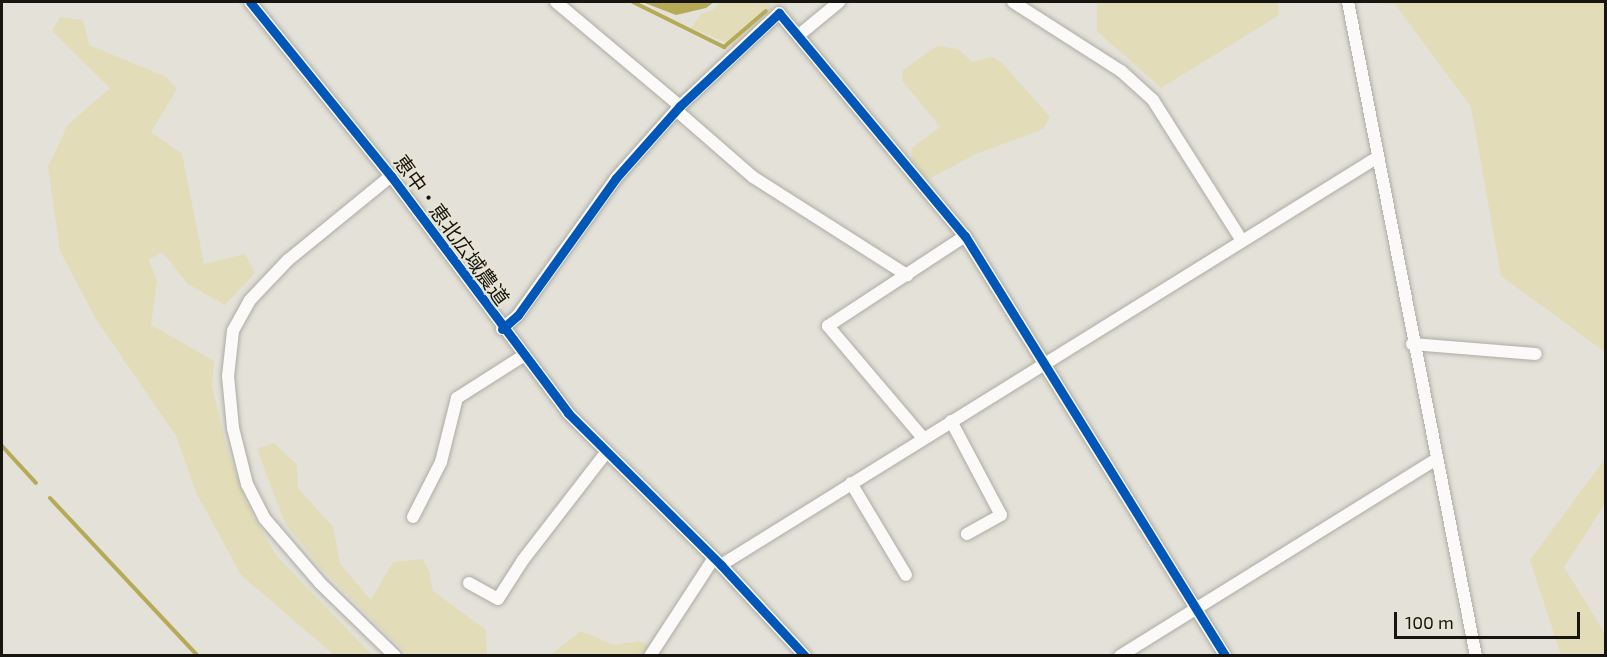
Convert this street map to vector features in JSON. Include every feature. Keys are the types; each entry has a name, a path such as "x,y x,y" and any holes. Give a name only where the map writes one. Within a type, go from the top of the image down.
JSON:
{"street":[{"name":"恵中・恵北広域農道","path":"250,2 392,176 502,329 605,454 718,562 805,656"},
{"path":"556,2 753,177 906,275"},
{"path":"799,35 839,2"},
{"path":"1013,2 1120,71 1153,100 1242,239"},
{"path":"1348,2 1412,344 1476,656"},
{"path":"502,329 518,315 615,178 678,108 779,14 799,35 965,236 1225,656"},
{"path":"650,656 718,562 1044,365 1242,239 1378,157"},
{"name":"恵中・恵北広域農道","path":"392,176 288,260 250,300 233,331 228,376 233,428 247,484 265,519 320,584 395,656"},
{"path":"923,438 828,327 965,236"},
{"path":"1412,344 1536,354"},
{"path":"413,517 441,462 457,398 523,356"},
{"path":"951,421 1001,515 968,534"},
{"path":"469,583 498,599 523,560 605,454"},
{"path":"1120,656 1437,459"},
{"path":"851,483 906,575"}],"shaded area":[{"path":"714,2 706,8 676,15 645,3"},
{"path":"720,2 768,2 773,11 736,46 691,28 701,14 714,9"},
{"path":"1097,2 1278,2 1279,15 1161,88 1097,31"},
{"path":"1364,2 1605,2 1605,352 1501,276 1471,107 1395,4"},
{"path":"60,17 83,20 89,45 166,77 177,89 151,132 182,154 204,264 245,254 255,273 225,305 188,284 162,252 148,260 157,280 151,325 214,361 212,386 226,445 246,502 275,554 372,655 334,655 241,575 197,494 176,436 96,319 60,251 48,167 68,125 110,88 52,31"},
{"path":"937,46 958,49 972,62 992,57 1002,63 1050,117 1043,129 976,154 927,180 911,157 912,148 940,127 902,80 903,70"},
{"path":"274,443 297,465 298,488 333,527 340,564 371,600 393,562 422,559 429,570 433,591 486,630 487,654 495,655 408,655 322,569 285,523 257,449"},
{"path":"1605,459 1605,504 1564,567 1605,634 1605,655 1561,655 1530,560"},
{"path":"581,631 614,645 640,641 669,655 549,656"}],"waterway":[{"path":"633,2 724,47 766,11"},
{"path":"2,446 36,483"},
{"path":"50,498 198,656"}],"cycle path":[{"path":"250,2 391,176 568,413 721,565 805,656"},
{"path":"502,329 518,315 616,178 680,106 779,13 965,236 1225,656"}]}
